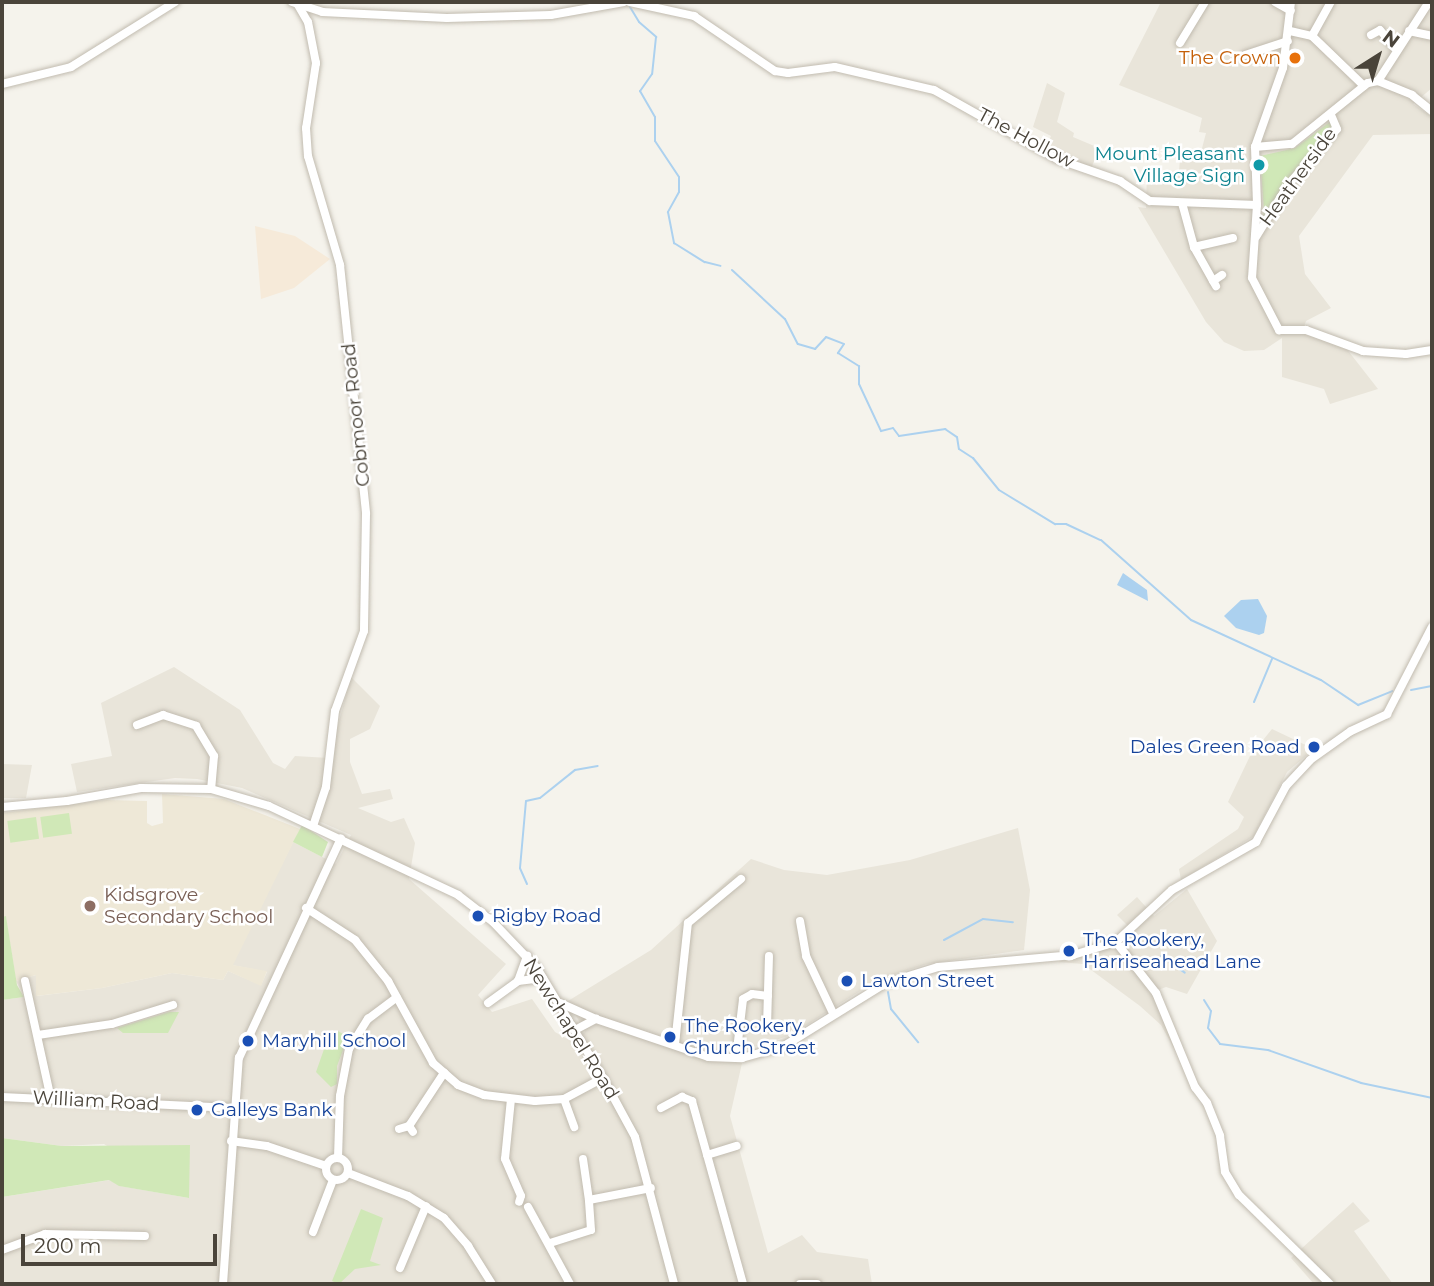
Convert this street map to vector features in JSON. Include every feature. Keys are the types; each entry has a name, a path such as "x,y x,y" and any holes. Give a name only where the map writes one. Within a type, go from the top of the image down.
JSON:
{"street":[{"path":"2,84 71,66 175,2"},
{"path":"295,3 322,12 447,18 551,15 624,2"},
{"name":"The Hollow","path":"630,2 694,16 775,71 788,73 835,67 934,90 1057,159 1120,181 1140,198 1182,204 1257,205"},
{"path":"1180,43 1205,2"},
{"path":"1275,2 1291,6 1290,31 1255,147 1257,205 1252,278 1279,330 1306,330 1363,351 1406,354 1432,349"},
{"path":"1312,36 1331,2"},
{"path":"1255,147 1292,144 1364,86 1378,81 1429,2"},
{"name":"Cobmoor Road","path":"295,3 308,22 316,63 306,128 308,156 340,265 366,514 364,631 335,711 326,787 313,826"},
{"path":"1370,35 1380,30 1397,50"},
{"path":"1290,31 1312,36 1364,86"},
{"path":"1409,31 1432,36"},
{"path":"1245,55 1288,41"},
{"path":"1378,81 1412,95 1432,111"},
{"name":"Heatherside","path":"1254,240 1287,184 1337,129 1331,115"},
{"path":"1182,204 1194,247 1214,283 1222,275"},
{"path":"1194,247 1233,238"},
{"path":"558,1002 596,1019 708,1057 736,1058 768,1053 868,990 938,967 1073,956 1116,942 1172,890 1256,842 1296,771 1351,731 1387,714 1432,627"},
{"path":"135,726 163,715 196,726 214,756 211,789"},
{"name":"Newchapel Road","path":"2,807 141,788 211,789 268,806 442,885 493,922 527,956 603,1078 635,1136 651,1188 674,1284"},
{"path":"223,1284 233,1108 239,1058 248,1029 341,838"},
{"path":"675,1044 688,923 741,879"},
{"path":"306,908 355,940 397,997 420,1043 444,1073 470,1091 511,1099 564,1099 603,1078"},
{"path":"800,921 806,956 833,1013"},
{"path":"1116,942 1144,972 1195,1087 1207,1103 1220,1136 1225,1172 1239,1195 1330,1284"},
{"path":"518,981 527,956"},
{"path":"767,1027 769,956"},
{"path":"488,1003 518,981 543,978"},
{"path":"25,981 51,1099"},
{"path":"736,1058 743,999 752,994 768,996"},
{"path":"338,1158 340,1096 349,1049 368,1019 397,997"},
{"path":"38,1035 112,1024 173,1005"},
{"path":"575,1030 596,1019"},
{"path":"399,1129 411,1129 444,1073"},
{"name":"William Road","path":"2,1097 233,1108"},
{"path":"661,1108 682,1097 692,1101 743,1284"},
{"path":"511,1099 505,1159 521,1196 519,1202"},
{"path":"564,1099 574,1126"},
{"path":"231,1141 267,1146 326,1166 333,1180"},
{"path":"707,1155 737,1146"},
{"path":"326,1166 338,1158"},
{"path":"338,1158 347,1163 348,1173"},
{"path":"550,1243 591,1230 583,1159"},
{"path":"313,1232 333,1180 348,1173 426,1206 458,1233 492,1284"},
{"path":"589,1200 651,1188"},
{"path":"400,1268 426,1206"},
{"path":"528,1206 570,1284"},
{"path":"2,1250 45,1234 145,1236"},
{"path":"663,1284 674,1284"},
{"path":"800,1284 817,1284"}],"shaded area":[{"path":"1161,2 1432,2 1432,88 1413,104 1432,117 1432,134 1373,135 1299,236 1305,274 1331,308 1306,321 1302,332 1346,348 1378,389 1330,404 1324,389 1282,377 1282,338 1264,350 1244,351 1224,342 1206,322 1138,207 1146,208 1147,170 1179,172 1180,158 1209,162 1209,154 1201,152 1206,133 1199,132 1202,118 1119,85"},
{"path":"1047,83 1065,93 1057,122 1074,133 1073,137 1099,148 1091,169 1045,150 1051,136 1033,127"},
{"path":"255,226 295,236 330,259 294,288 261,299"},
{"path":"174,667 240,710 273,763 285,769 295,756 329,758 351,677 380,706 370,729 350,739 350,762 362,794 390,789 393,799 358,808 391,822 404,818 415,843 409,879 506,964 478,995 492,1012 532,999 555,1032 571,1041 585,1032 568,1001 651,950 751,859 784,870 827,875 910,860 1018,828 1030,890 1024,950 927,964 879,979 791,1035 745,1050 730,1116 768,1253 802,1235 817,1252 868,1259 872,1284 2,1284 2,1197 110,1180 120,1186 189,1198 104,1144 62,1146 2,1138 2,1000 24,997 16,981 36,975 37,996 102,988 172,973 223,980 228,971 261,985 267,972 232,965 293,842 336,864 351,835 242,788 197,779 175,778 77,792 71,764 112,756 101,703"},
{"path":"1272,729 1314,749 1287,772 1254,836 1181,880 1179,869 1238,829 1244,817 1228,802 1250,756"},
{"path":"2,764 32,765 26,798 2,798"},
{"name":"Kidsgrove Secondary School","path":"162,794 224,799 300,829 233,965 267,971 261,986 228,971 223,980 172,973 102,988 36,996 36,975 16,981 6,917 2,917 2,813 106,800 147,801 147,823 152,826 163,823"},
{"path":"1187,889 1217,941 1187,994 1166,987 1153,992 1176,1052 1161,1025 1140,1006 1083,964 1058,962 1126,942 1135,933 1117,915 1137,897 1154,916"},
{"path":"1353,1202 1370,1221 1354,1231 1393,1284 1314,1284 1291,1258"}],"green space":[{"path":"1331,121 1335,126 1280,191 1260,227 1264,211 1260,156 1295,148"},
{"path":"69,813 72,834 43,838 40,817"},
{"path":"36,817 39,839 10,843 7,821"},
{"path":"302,825 328,842 322,857 293,842"},
{"path":"6,916 17,985 24,997 2,1000 2,917"},
{"path":"169,1012 179,1012 168,1033 123,1033 117,1028"},
{"path":"338,1031 348,1037 337,1066 337,1084 331,1087 316,1072 329,1035"},
{"path":"2,1138 62,1146 190,1145 189,1198 119,1186 109,1180 2,1197"},
{"path":"361,1209 383,1218 370,1261 381,1265 355,1269 339,1284 332,1281"}],"water":[{"path":"1123,573 1147,590 1148,601 1117,585"},
{"path":"1258,599 1267,616 1264,633 1259,635 1236,628 1224,616 1241,600"}],"waterway":[{"path":"630,7 639,22 656,37 652,74 640,91 655,117 655,141 679,177 679,192 668,212 674,243 705,262 721,266"},
{"path":"732,270 785,319 798,344 815,349 826,337 844,344 838,353 859,366 859,384 881,431 893,428 899,436 945,429 957,437 959,449 973,458 999,490 1055,524 1066,524 1101,540 1191,620 1321,680 1358,705 1392,691"},
{"path":"1254,702 1272,659"},
{"path":"1411,690 1432,686"},
{"path":"527,884 520,868 526,801 540,798 575,770 598,766"},
{"path":"944,940 983,919 1013,922"},
{"path":"1161,956 1185,973"},
{"path":"888,992 891,1009 918,1042"},
{"path":"1204,1000 1211,1011 1208,1028 1220,1044 1268,1050 1361,1083 1432,1098"}],"place":[{"name":"The Crown","path":"1295,58"},
{"name":"Mount Pleasant Village Sign","path":"1259,165"},
{"name":"Dales Green Road","path":"1314,747"},
{"name":"Kidsgrove Secondary School","path":"90,906"},
{"name":"Rigby Road","path":"478,916"},
{"name":"The Rookery, Harriseahead Lane","path":"1069,951"},
{"name":"Lawton Street","path":"847,981"},
{"name":"The Rookery, Church Street","path":"670,1037"},
{"name":"Maryhill School","path":"248,1041"},
{"name":"Galleys Bank","path":"197,1110"}]}
